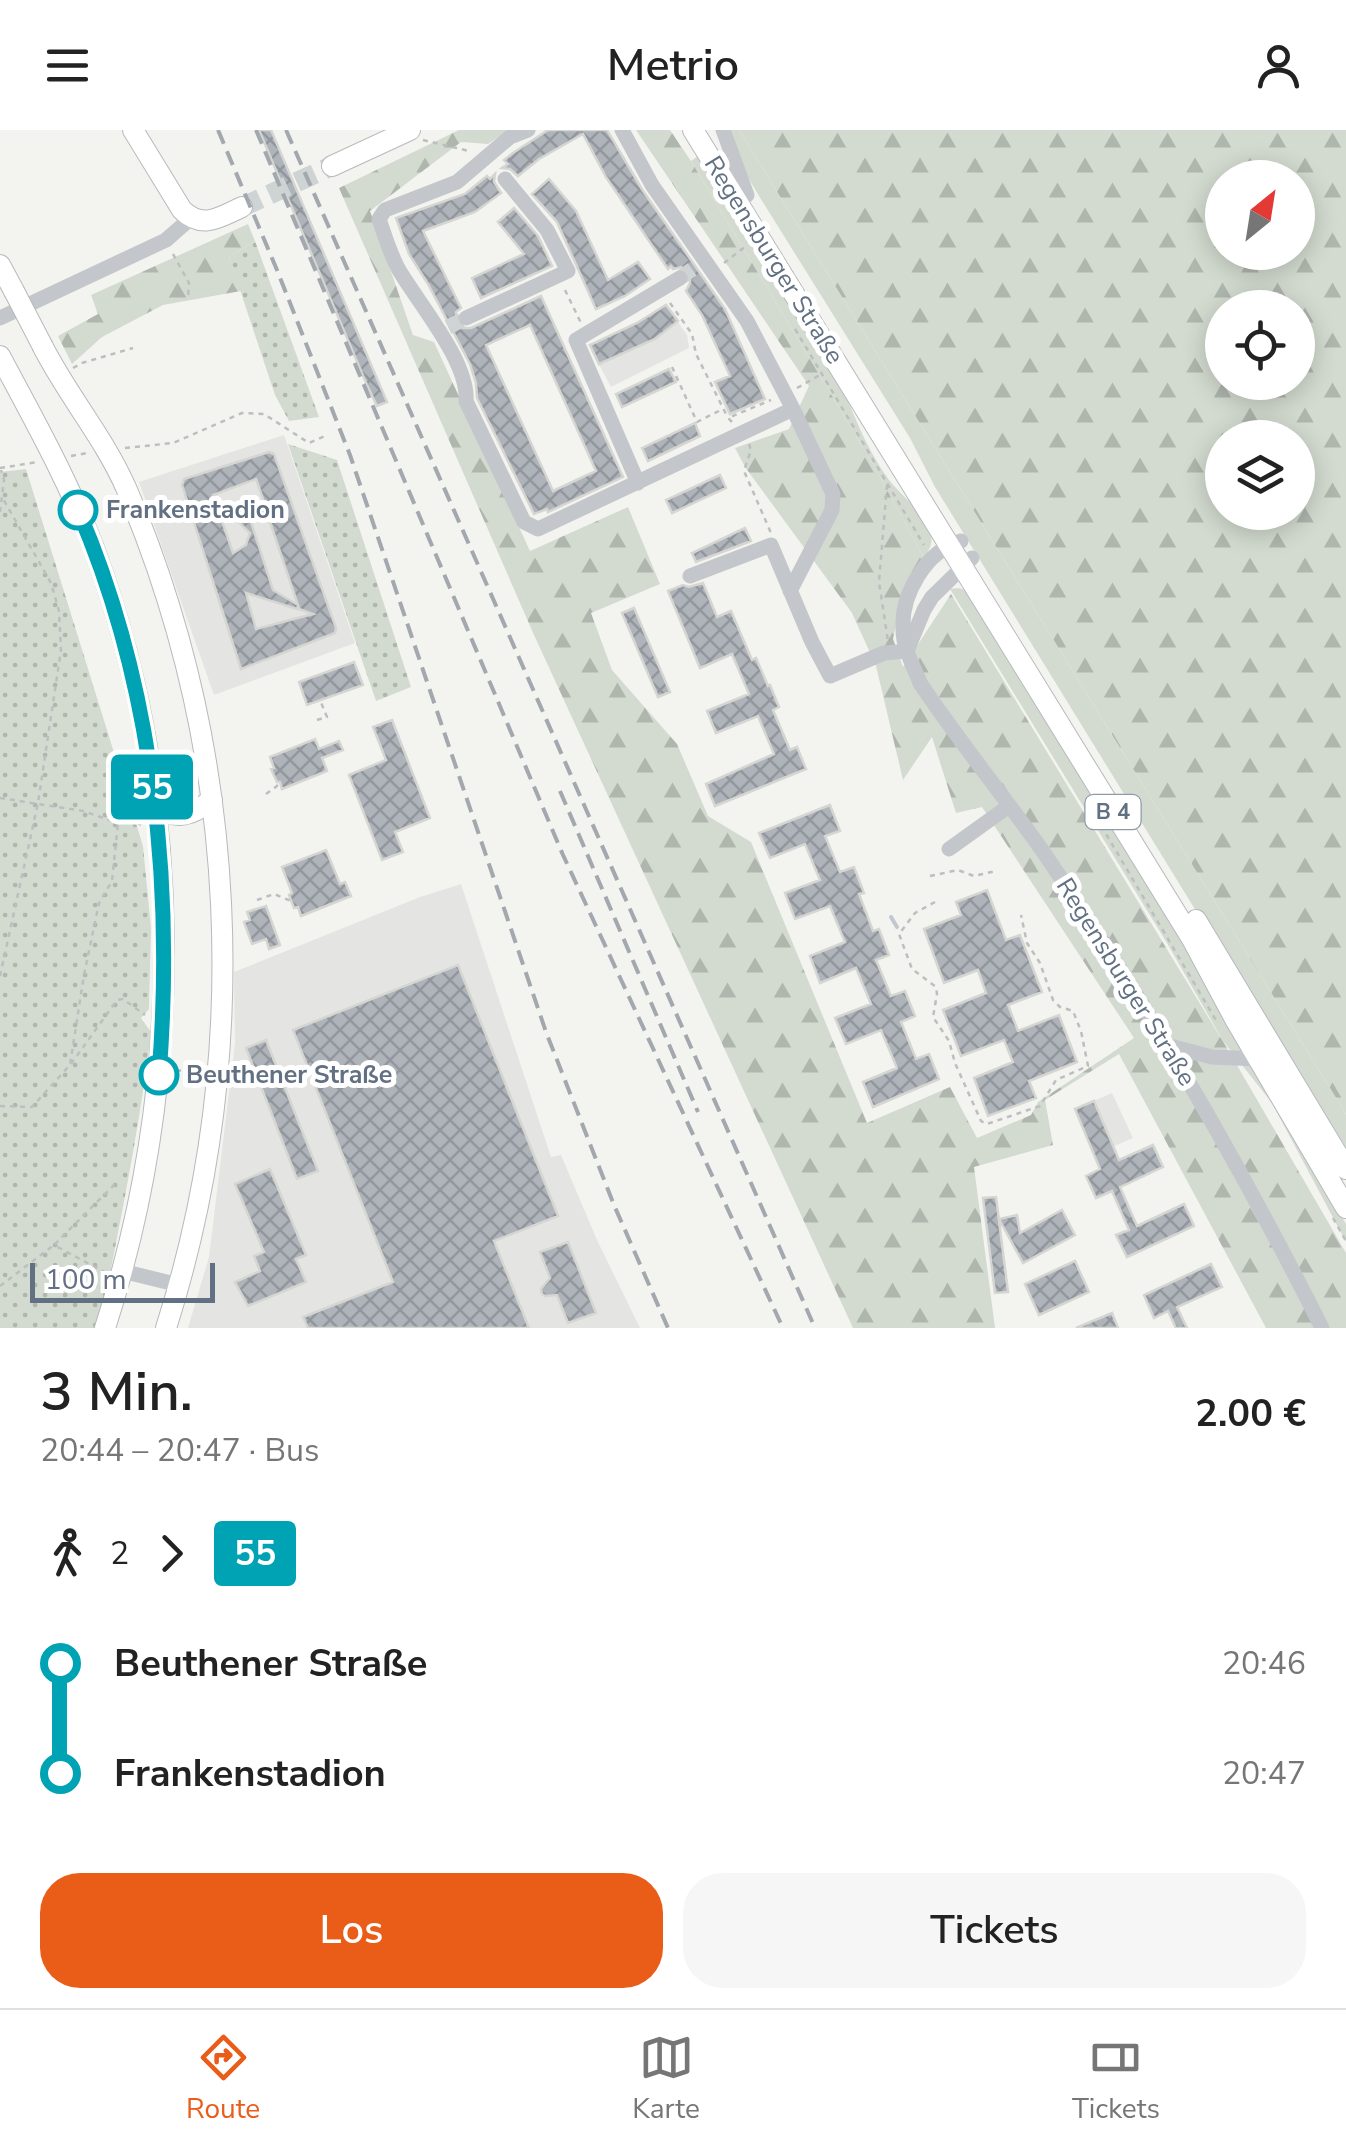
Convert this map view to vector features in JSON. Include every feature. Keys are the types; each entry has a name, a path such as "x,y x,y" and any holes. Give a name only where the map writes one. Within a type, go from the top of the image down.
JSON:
{"main road":[{"path":"133,130 182,210 191,218 210,220 242,207"},
{"name":"Regensburger Straße","path":"694,130 961,553 1192,939 1337,1209"},
{"name":"Regensburger Straße","path":"712,130 746,195"},
{"path":"332,166 416,135"},
{"name":"B 4","path":"746,195 961,553 1238,988 1346,1170"},
{"path":"0,264 59,378 126,488 174,622 194,698 212,799 222,934 218,1076 204,1178 166,1328"},
{"path":"3,361 54,459 92,546 124,646 142,722 154,806 163,918 159,1068 150,1146 105,1328"},
{"path":"154,806 170,815 186,815 212,799"},
{"path":"1258,1058 1284,1064"}],"street":[{"path":"528,130 510,137 458,182 385,210 379,219 396,266 428,316 444,328 467,389 466,401 524,522 538,530 744,434 790,401"},
{"path":"622,130 704,267 747,322 790,401 833,494 832,510 790,592"},
{"path":"723,130 746,195"},
{"path":"466,318 568,272 547,230 486,158"},
{"path":"0,318 166,240 191,218"},
{"path":"638,483 581,337 680,278"},
{"path":"690,576 771,545 830,676 899,651 961,553"},
{"name":"Regensburger Straße","path":"961,553 932,558 910,592 899,651 1046,855 1166,1045 1265,1217 1322,1328"},
{"path":"949,849 1009,806"},
{"path":"1166,1045 1212,1057 1258,1058"},
{"path":"120,1277 179,1285"}],"path":[{"path":"416,135 468,150"},
{"path":"704,267 760,238"},
{"path":"172,253 188,283 188,297"},
{"path":"558,277 581,337"},
{"path":"660,290 692,334 696,354 728,418 744,434 752,450 744,470 772,536 771,545"},
{"path":"793,325 932,558"},
{"path":"59,378 82,362 133,348"},
{"path":"672,367 697,422 723,408"},
{"path":"728,418 790,401 822,373"},
{"path":"54,459 173,443 242,413 264,414 309,443 327,435"},
{"path":"0,512 4,480 0,468 30,464"},
{"path":"888,481 879,582 886,634 899,651"},
{"path":"0,976 38,803 61,650 59,611 52,584 2,497"},
{"path":"318,720 327,717 320,700"},
{"path":"266,794 278,782"},
{"path":"1078,787 1220,1027"},
{"path":"0,798 83,811 118,823 135,822"},
{"path":"70,1065 99,903 112,881 118,823"},
{"path":"930,876 958,870 974,876 996,871"},
{"path":"257,900 274,894 292,901"},
{"path":"936,902 914,913 900,934 912,969 936,987 933,1017 948,1041 980,1121 987,1124 1040,1106 1056,1080 1088,1066 1082,1030 1072,1010 1053,1000 1040,963 1027,943 1021,915"},
{"path":"0,1106 32,1106 70,1065 117,1000 123,999 162,1024"},
{"path":"159,1068 218,1076"},
{"path":"0,1286 54,1245 116,1183"},
{"path":"1337,1209 1346,1241"},
{"path":"54,1245 120,1277"}],"shaded area":[{"path":"666,305 687,335 689,348 611,387 589,346"},
{"path":"284,435 355,643 214,695 139,482"},
{"path":"461,884 551,1157 561,1155 640,1328 188,1328 209,1257 235,1043 234,972"},
{"path":"1112,1093 1133,1138 1094,1155 1075,1109"}],"green space":[{"path":"459,130 509,130 488,144 461,142 370,211 413,335 434,342 530,551 628,507 660,584 591,613 612,670 677,744 708,816 751,842 867,1123 950,1087 977,1138 1031,1115 1038,1102 1134,1038 982,807 956,813 932,737 903,780 876,666 852,613 735,448 789,429 809,386 636,130 670,130 691,161 874,466 924,558 902,596 893,639 903,667 951,594 1227,1048 1346,1253 1346,1328 1266,1328 1119,1054 1045,1100 1053,1145 974,1167 995,1328 853,1328 534,635 339,188"},
{"path":"724,130 739,130 1346,1114 1346,1159 759,196"},
{"path":"739,130 1346,130 1346,1114"},
{"path":"701,154 843,388 875,459 928,527 930,548 924,558 874,466 691,161"},
{"path":"248,224 255,241 229,257 241,291 163,305 102,337 72,364 58,336 98,314 91,295"},
{"path":"255,241 319,417 289,421 275,395 229,257"},
{"path":"288,444 337,460 411,687 376,701"},
{"path":"26,469 143,846 151,928 149,1009 141,1018 151,1032 135,1143 99,1328 0,1328 0,472"},
{"path":"950,589 968,591 1203,971 1346,1224 1346,1242 1272,1103 1223,1041"}],"building":[{"path":"259,130 271,130 387,402 377,406 367,385"},
{"path":"548,130 607,130 643,191 725,309 765,399 730,414 715,382 730,376 702,315 686,291 690,273 681,267 668,269 606,177 583,134 518,176 502,168 508,164 504,160"},
{"path":"495,174 494,182 501,193 475,212 423,231 461,308 456,312 456,322 460,328 471,328 541,296 623,477 548,512 547,509 534,514 477,398 470,364 409,254 396,218 465,194 487,176 490,179","holes":["530,325 596,471 553,491 486,345"]},
{"path":"549,179 576,211 608,280 638,262 650,279 596,309 557,222 532,194"},
{"path":"514,208 538,236 552,266 481,298 472,278 524,254 498,222"},
{"path":"666,305 678,321 655,339 599,364 590,345"},
{"path":"669,369 676,382 622,407 616,394"},
{"path":"695,423 700,436 648,461 642,448"},
{"path":"269,452 274,454 335,633 241,669 182,485 184,479","holes":["256,479 268,513 244,513 222,506 250,533 246,545 233,553 213,495","268,516 298,605 273,590 251,522","246,593 297,609 298,606 313,614 256,629"]},
{"path":"720,475 726,488 672,513 666,500"},
{"path":"745,528 751,541 696,562 692,553"},
{"path":"703,583 717,617 731,611 752,660 756,658 770,685 779,707 773,710 790,750 797,747 806,769 715,806 706,784 774,754 758,716 716,733 707,711 749,694 732,654 700,668 668,591"},
{"path":"634,608 670,692 658,697 622,613"},
{"path":"354,662 363,685 307,705 299,682"},
{"path":"392,720 430,818 395,832 403,852 382,860 349,775 386,760 373,727"},
{"path":"315,739 319,749 339,741 343,750 322,758 327,771 282,789 271,769 274,768 270,757"},
{"path":"830,805 840,831 825,836 840,872 854,867 873,931 879,929 889,955 876,960 891,996 905,991 915,1016 901,1022 916,1059 929,1054 939,1079 873,1107 863,1082 897,1068 881,1030 846,1044 835,1018 871,1004 856,968 820,983 810,956 845,942 830,906 795,919 785,893 820,880 805,844 770,858 759,833"},
{"path":"326,850 340,884 345,882 351,896 301,916 298,907 294,908 282,867"},
{"path":"987,890 1006,940 1020,935 1042,992 1008,1005 1018,1031 1059,1015 1077,1062 1029,1081 1036,1098 988,1116 974,1078 1013,1062 1004,1040 961,1056 943,1010 986,993 978,970 944,983 924,929 961,915 956,902"},
{"path":"266,906 280,945 269,949 266,939 252,944 244,922 250,920 247,912"},
{"path":"458,965 558,1216 494,1241 529,1328 308,1328 303,1317 393,1282 293,1030"},
{"path":"266,1040 318,1171 297,1179 246,1048"},
{"path":"1094,1101 1119,1160 1153,1145 1163,1167 1120,1187 1137,1226 1184,1204 1194,1226 1127,1257 1116,1235 1129,1230 1112,1191 1096,1198 1086,1176 1100,1169 1075,1109"},
{"path":"270,1169 306,1255 296,1259 306,1282 248,1306 235,1282 260,1271 254,1256 264,1252 235,1184"},
{"path":"996,1197 1008,1292 995,1293 983,1198"},
{"path":"1062,1210 1075,1235 1023,1263 999,1219 1017,1215 1020,1233"},
{"path":"568,1242 596,1313 568,1323 557,1295 542,1294 541,1289 550,1278 540,1252"},
{"path":"1075,1261 1089,1292 1039,1315 1025,1284"},
{"path":"1211,1264 1222,1287 1177,1307 1187,1328 1176,1328 1168,1311 1154,1318 1144,1295"},
{"path":"1112,1313 1118,1328 1076,1328"}],"waterway":[{"path":"891,917 897,927"}],"tunnel":[{"path":"242,207 332,166"},
{"path":"680,278 694,268"},
{"path":"448,327 466,318"}],"railway":[{"path":"218,130 350,455 546,1032 614,1205 668,1328"},
{"path":"256,130 563,855 783,1328"},
{"path":"286,130 815,1328"},
{"path":"560,791 698,1112"}],"bus line":[{"name":"55","path":"78,510 100,565 124,646 150,764 163,918 159,1075"}],"place":[{"name":"Frankenstadion","path":"78,510"},
{"name":"Beuthener Straße","path":"159,1075"}]}
